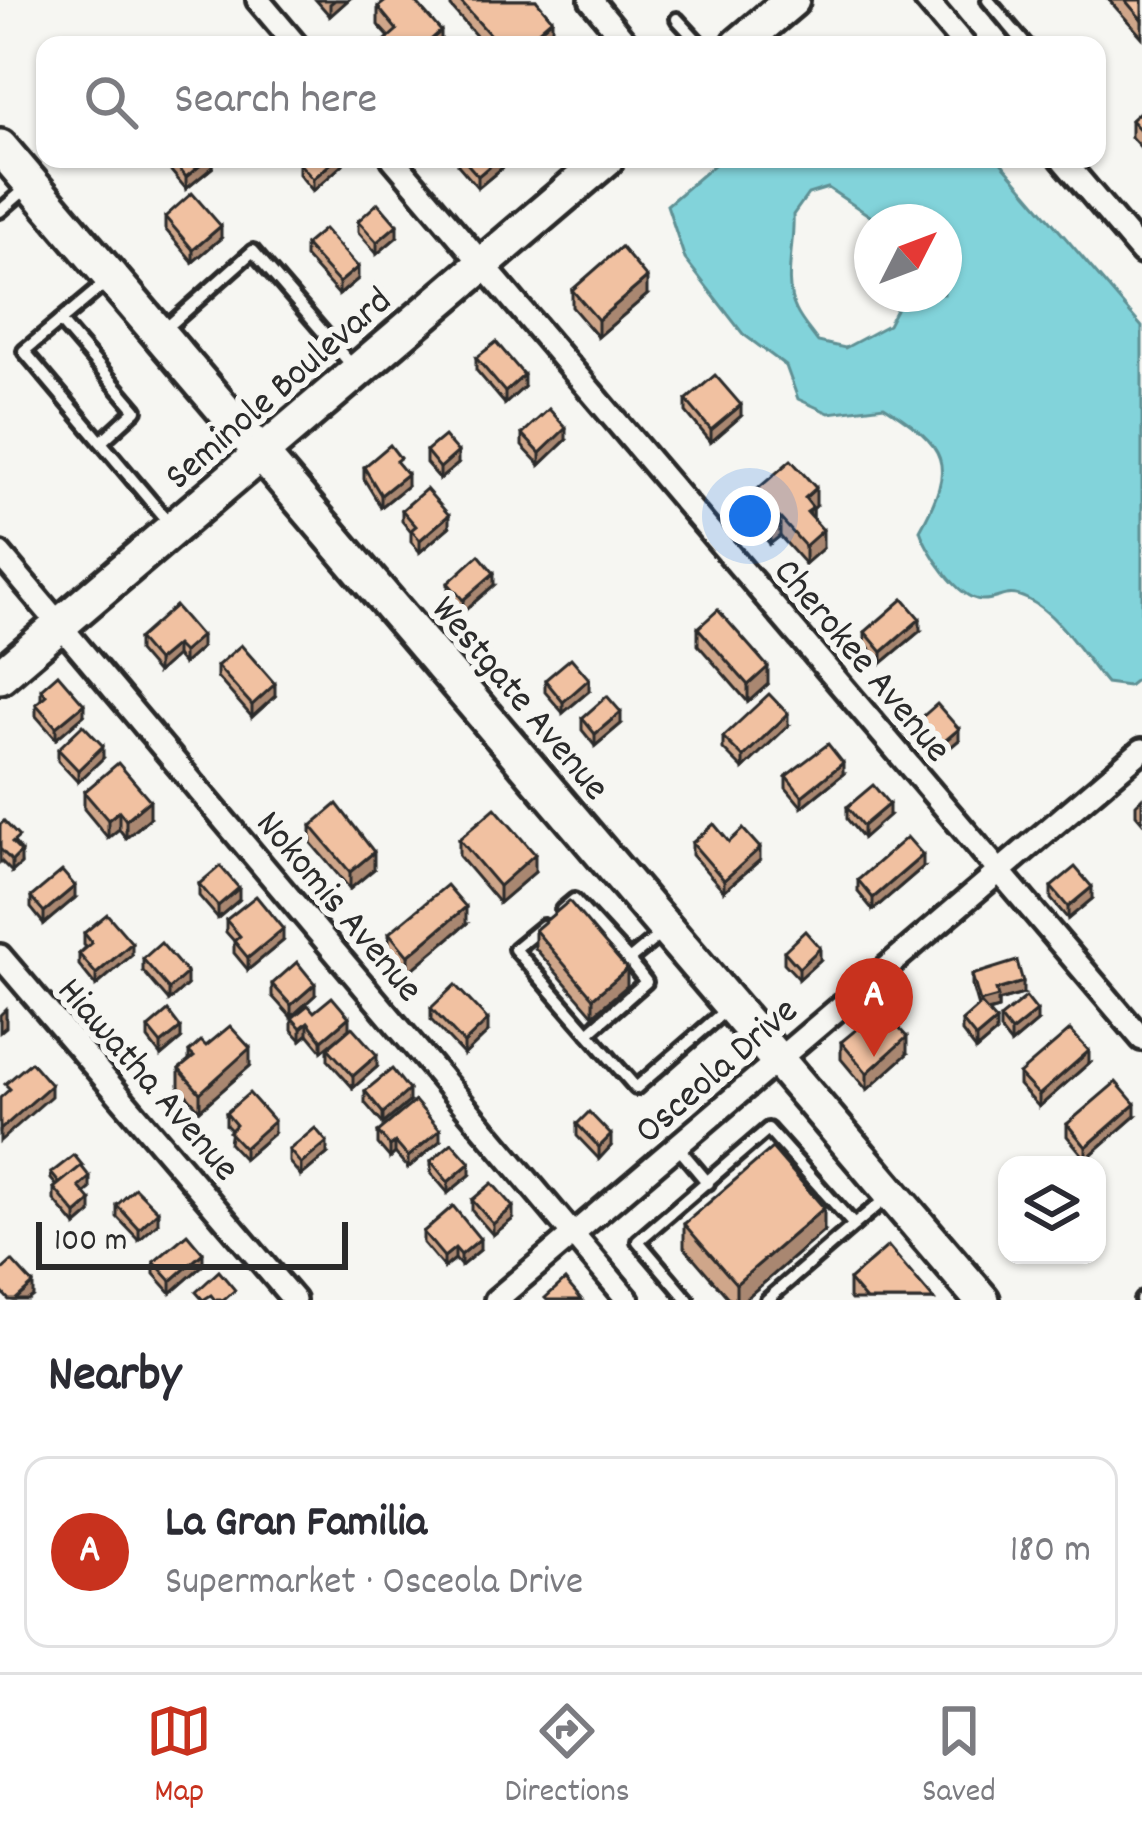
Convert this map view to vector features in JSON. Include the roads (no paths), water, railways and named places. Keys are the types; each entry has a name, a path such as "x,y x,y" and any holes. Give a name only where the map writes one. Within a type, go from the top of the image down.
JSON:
{"street":[{"path":"258,0 288,36"},
{"path":"591,0 621,36"},
{"path":"750,36 792,0"},
{"path":"926,0 956,36"},
{"name":"Westgate Avenue","path":"0,146 982,1300"},
{"name":"Cherokee Avenue","path":"401,168 1142,1039"},
{"name":"Seminole Boulevard","path":"0,676 483,264 585,168"},
{"path":"1069,168 1142,254"},
{"name":"Nokomis Avenue","path":"0,554 628,1300"},
{"name":"Osceola Drive","path":"496,1300 1142,750"},
{"name":"Hiawatha Avenue","path":"0,956 294,1300"}],"lane":[{"path":"988,0 1018,36"},
{"path":"677,19 693,36"},
{"path":"0,211 32,184"},
{"path":"160,334 253,251 357,371"},
{"path":"112,278 25,351 174,528"},
{"path":"60,321 136,410 101,442"},
{"path":"588,1033 646,982 574,900 515,949 588,1033 636,1088 731,1006"},
{"path":"629,960 666,929"},
{"path":"688,1300 638,1241 768,1130 854,1225"},
{"path":"677,1146 708,1183"},
{"path":"767,1300 892,1194"}],"water":[{"path":"710,168 1006,168 1142,327 1142,675 1128,686 1106,683 1039,606 1013,595 972,598 953,583 920,530 939,488 940,458 933,446 884,406 829,413 798,399 786,366 743,334 685,259 667,205"}],"place":[{"name":"La Gran Familia","path":"874,1057"}]}
